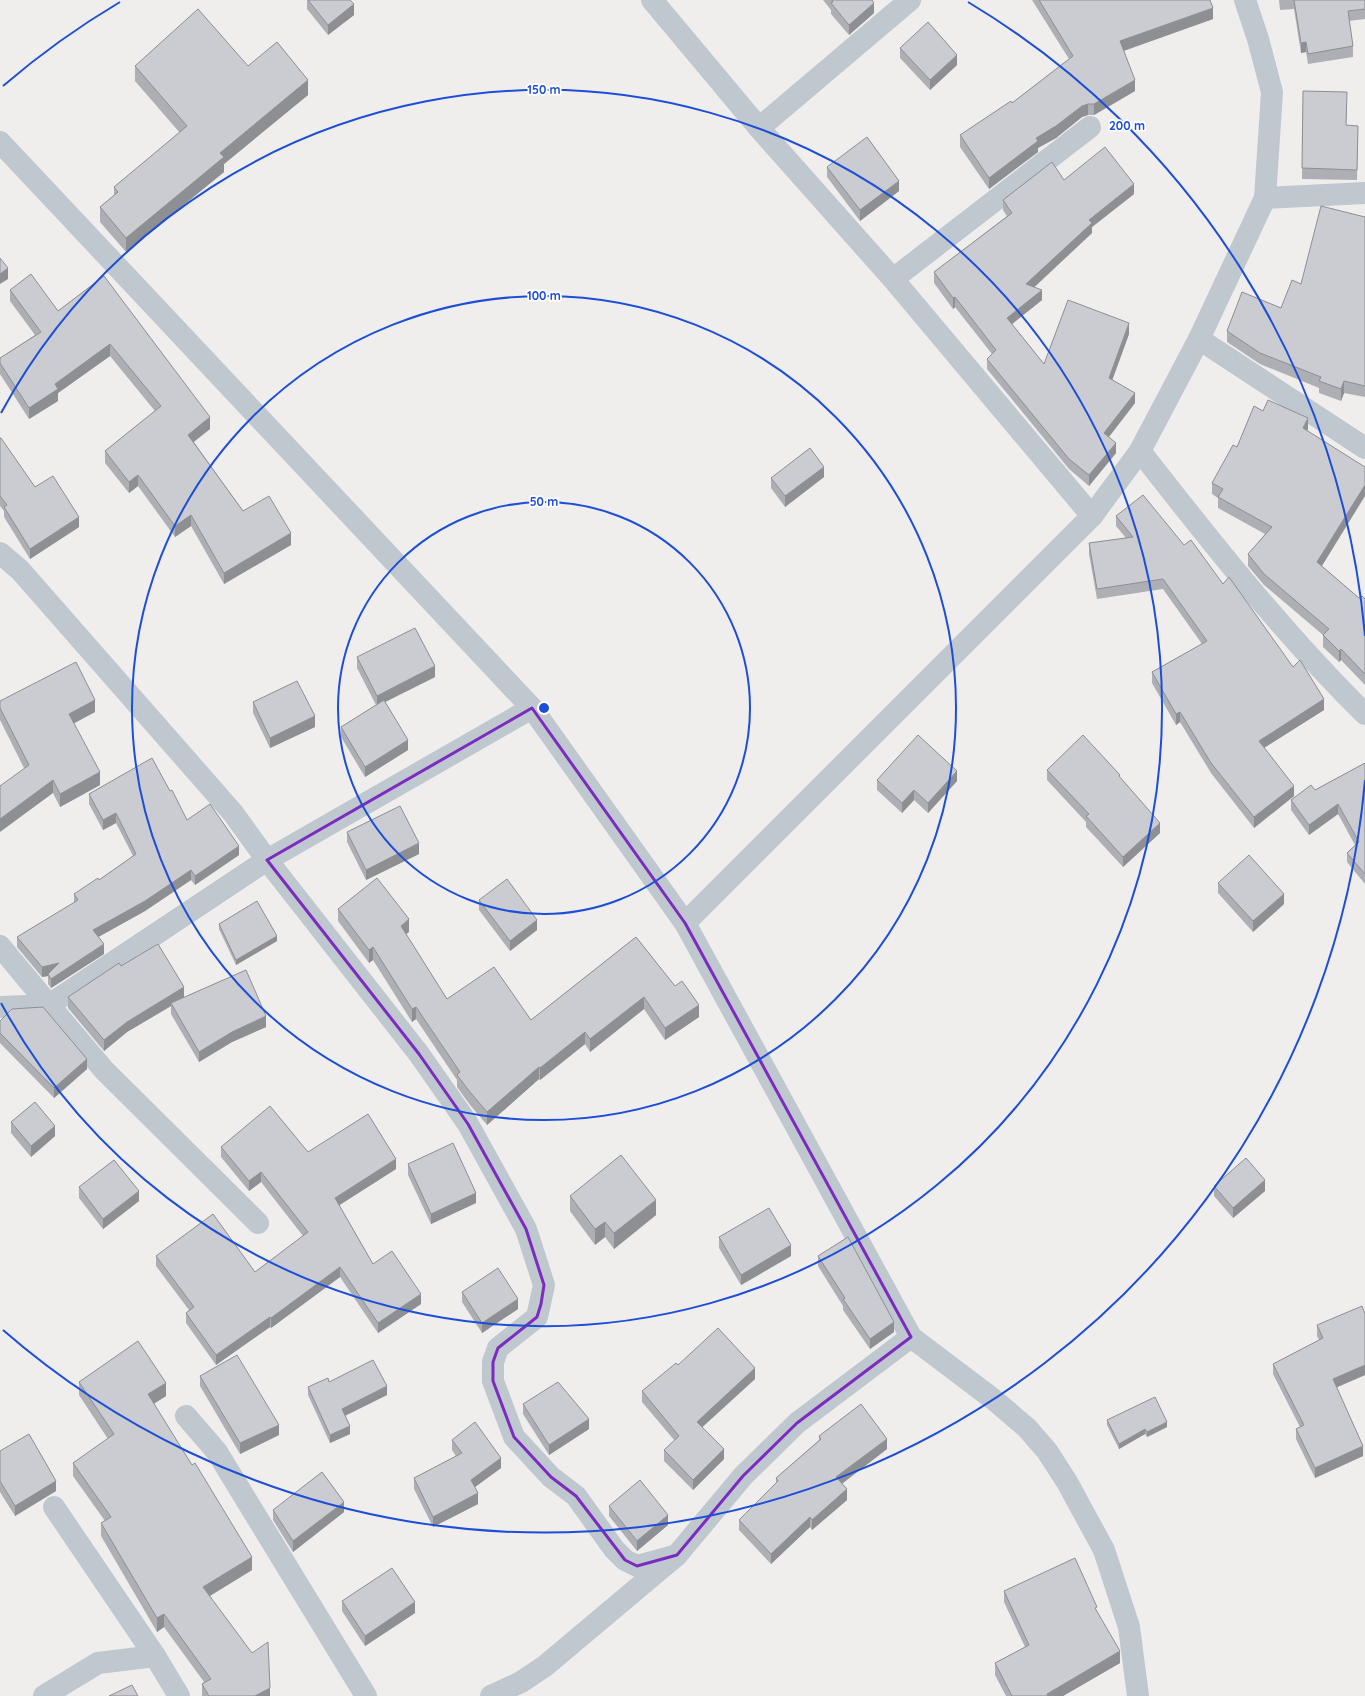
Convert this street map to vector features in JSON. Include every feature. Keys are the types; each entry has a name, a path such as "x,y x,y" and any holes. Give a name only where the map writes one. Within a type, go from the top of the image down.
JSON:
{"street":[{"path":"652,0 759,128 893,279 1092,516"},
{"path":"759,128 910,0"},
{"path":"685,923 1092,516 1140,451 1200,339 1265,198 1272,92 1246,0"},
{"path":"893,279 1090,127"},
{"path":"0,142 532,708 685,923 911,1337 993,1399 1027,1428 1047,1451 1067,1482 1104,1550 1129,1626 1138,1696"},
{"path":"1265,198 1365,193"},
{"path":"1200,339 1365,448"},
{"path":"1140,451 1230,566 1304,650 1365,714"},
{"path":"0,553 20,570 212,787 267,860 420,1054 468,1124 526,1229 544,1285 537,1317 498,1348 493,1362 493,1381 514,1437 551,1477 576,1496 614,1549 625,1560 637,1566 676,1555"},
{"path":"0,1007 49,1005 267,860 532,708"},
{"path":"0,946 104,1070 258,1223"},
{"path":"491,1696 521,1682 545,1666 676,1555 743,1476 797,1423 911,1337"},
{"path":"186,1416 217,1452 366,1696"},
{"path":"54,1507 155,1656 179,1696"},
{"path":"44,1696 98,1664 155,1656"}],"highlighted area":[{"path":"532,708 685,923 911,1337 797,1423 743,1476 677,1555 637,1566 625,1560 576,1496 551,1477 514,1437 493,1381 493,1362 498,1348 537,1317 541,1304 544,1285 526,1229 468,1124 419,1054 267,860"}],"building":[{"path":"308,0 350,0 354,4 328,25"},
{"path":"832,0 872,0 874,3 849,25 831,3 833,2"},
{"path":"1039,0 1210,0 1213,8 1120,41 1135,80 1094,104 1082,106 1056,126 1036,138 1038,141 989,178 960,135 1011,101 1012,103 1073,56"},
{"path":"1294,0 1365,0 1365,9 1348,11 1353,46 1308,54 1306,42 1301,43"},
{"path":"198,9 248,66 277,42 308,80 220,153 224,157 126,238 100,207 118,192 114,187 187,126 135,66"},
{"path":"928,22 957,55 930,80 900,48"},
{"path":"1303,91 1347,92 1346,125 1358,126 1357,170 1302,168"},
{"path":"867,137 899,181 860,210 827,167"},
{"path":"1105,147 1134,184 1089,220 1092,223 1026,284 1042,290 1007,318 1044,364 1068,300 1129,323 1109,378 1135,393 1104,433 1116,443 1089,475 1069,459 987,359 996,350 955,297 953,298 934,272 1012,213 1003,200 1052,162 1064,180"},
{"path":"1321,206 1365,217 1365,386 1344,381 1341,389 1319,381 1321,377 1260,353 1227,331 1242,292 1281,308 1292,280 1301,284"},
{"path":"0,258 8,268 0,274"},
{"path":"31,274 58,311 104,276 210,417 188,435 243,511 269,496 291,533 224,573 191,515 175,526 138,475 129,482 105,451 161,406 110,344 55,384 58,389 29,408 0,363 0,358 41,332 10,290"},
{"path":"1268,400 1308,418 1303,428 1365,467 1365,485 1317,562 1359,598 1362,596 1365,599 1365,674 1341,649 1339,651 1323,635 1329,629 1264,574 1248,554 1272,527 1218,497 1223,489 1212,483 1233,445 1237,447 1254,406 1263,411"},
{"path":"0,438 35,487 53,476 79,517 30,549 4,507 7,505 0,496"},
{"path":"810,448 824,467 785,496 771,478"},
{"path":"1143,495 1184,545 1191,540 1223,584 1229,577 1293,667 1300,660 1324,699 1259,741 1294,786 1254,817 1211,763 1180,712 1176,714 1152,672 1207,641 1163,579 1097,589 1089,543 1133,537 1116,516"},
{"path":"415,628 435,666 377,696 357,657"},
{"path":"76,662 95,700 69,714 100,772 60,794 53,780 0,819 0,786 29,765 0,708 0,701"},
{"path":"297,681 315,716 270,738 253,702"},
{"path":"384,700 408,740 365,767 341,727"},
{"path":"918,735 957,771 928,803 914,790 902,803 877,780"},
{"path":"1083,735 1120,775 1119,776 1160,823 1123,857 1086,816 1089,814 1047,770"},
{"path":"152,758 170,791 172,790 187,820 210,804 239,846 195,876 191,870 145,901 93,930 104,944 51,979 48,974 59,963 42,967 17,937 78,900 74,894 98,878 99,880 136,854 116,813 103,820 89,794"},
{"path":"1365,763 1365,874 1347,853 1359,842 1338,804 1309,825 1291,800 1311,785 1315,790"},
{"path":"400,806 419,843 366,870 347,832"},
{"path":"1249,855 1284,894 1253,921 1218,883"},
{"path":"377,878 409,919 401,926 447,999 494,967 531,1020 636,937 675,986 682,981 699,1005 665,1028 644,997 590,1039 585,1032 540,1068 539,1067 487,1112 457,1075 460,1072 416,1007 412,1009 373,947 369,950 338,909"},
{"path":"507,879 537,920 510,941 479,900"},
{"path":"257,901 277,936 236,960 219,924"},
{"path":"158,944 184,987 127,1022 104,1040 68,997 119,963 121,966"},
{"path":"246,970 266,1016 232,1032 199,1052 171,1003"},
{"path":"43,1007 87,1059 54,1088 0,1033 0,1021 12,1009"},
{"path":"35,1102 55,1126 31,1146 11,1122"},
{"path":"270,1106 308,1152 368,1114 396,1159 335,1198 373,1264 392,1251 421,1294 378,1323 340,1267 271,1318 270,1317 216,1355 186,1313 194,1307 156,1256 213,1214 255,1272 308,1232 261,1172 249,1181 221,1147"},
{"path":"453,1143 476,1193 431,1214 408,1164"},
{"path":"621,1155 656,1200 614,1233 605,1222 595,1229 570,1196"},
{"path":"1246,1158 1265,1180 1233,1208 1214,1186"},
{"path":"114,1160 139,1191 103,1219 79,1187"},
{"path":"769,1208 791,1245 741,1275 719,1237"},
{"path":"848,1237 894,1322 870,1339 843,1299 845,1298 818,1256"},
{"path":"498,1268 518,1299 482,1323 462,1292"},
{"path":"1362,1306 1365,1314 1365,1365 1333,1379 1363,1446 1315,1468 1296,1429 1304,1425 1273,1364 1323,1338 1317,1325"},
{"path":"718,1328 755,1368 697,1422 724,1449 693,1480 664,1450 679,1436 642,1391 676,1363 678,1365"},
{"path":"138,1341 166,1383 148,1394 192,1465 195,1463 252,1557 203,1587 252,1653 268,1642 270,1688 255,1696 209,1696 202,1684 211,1679 164,1614 157,1618 101,1523 111,1517 73,1463 114,1434 79,1382"},
{"path":"237,1355 279,1425 240,1443 200,1376"},
{"path":"373,1360 387,1386 342,1409 350,1426 330,1435 308,1387 328,1378 329,1382"},
{"path":"558,1382 589,1419 549,1445 523,1404"},
{"path":"1155,1397 1167,1422 1147,1432 1145,1429 1119,1444 1107,1420"},
{"path":"861,1404 887,1439 836,1477 847,1489 812,1520 810,1517 771,1554 739,1520 778,1481 776,1478 821,1439 819,1436"},
{"path":"475,1422 501,1458 471,1480 478,1493 433,1517 414,1478 462,1453 452,1440"},
{"path":"29,1434 56,1481 15,1506 0,1481 0,1451"},
{"path":"322,1472 344,1502 293,1541 273,1510"},
{"path":"640,1480 668,1515 637,1541 609,1506"},
{"path":"1075,1558 1097,1607 1095,1608 1120,1651 1047,1694 1048,1696 1012,1696 995,1663 1029,1645 1004,1591"},
{"path":"392,1568 415,1602 365,1636 342,1601"},
{"path":"132,1685 138,1696 109,1696"}]}
